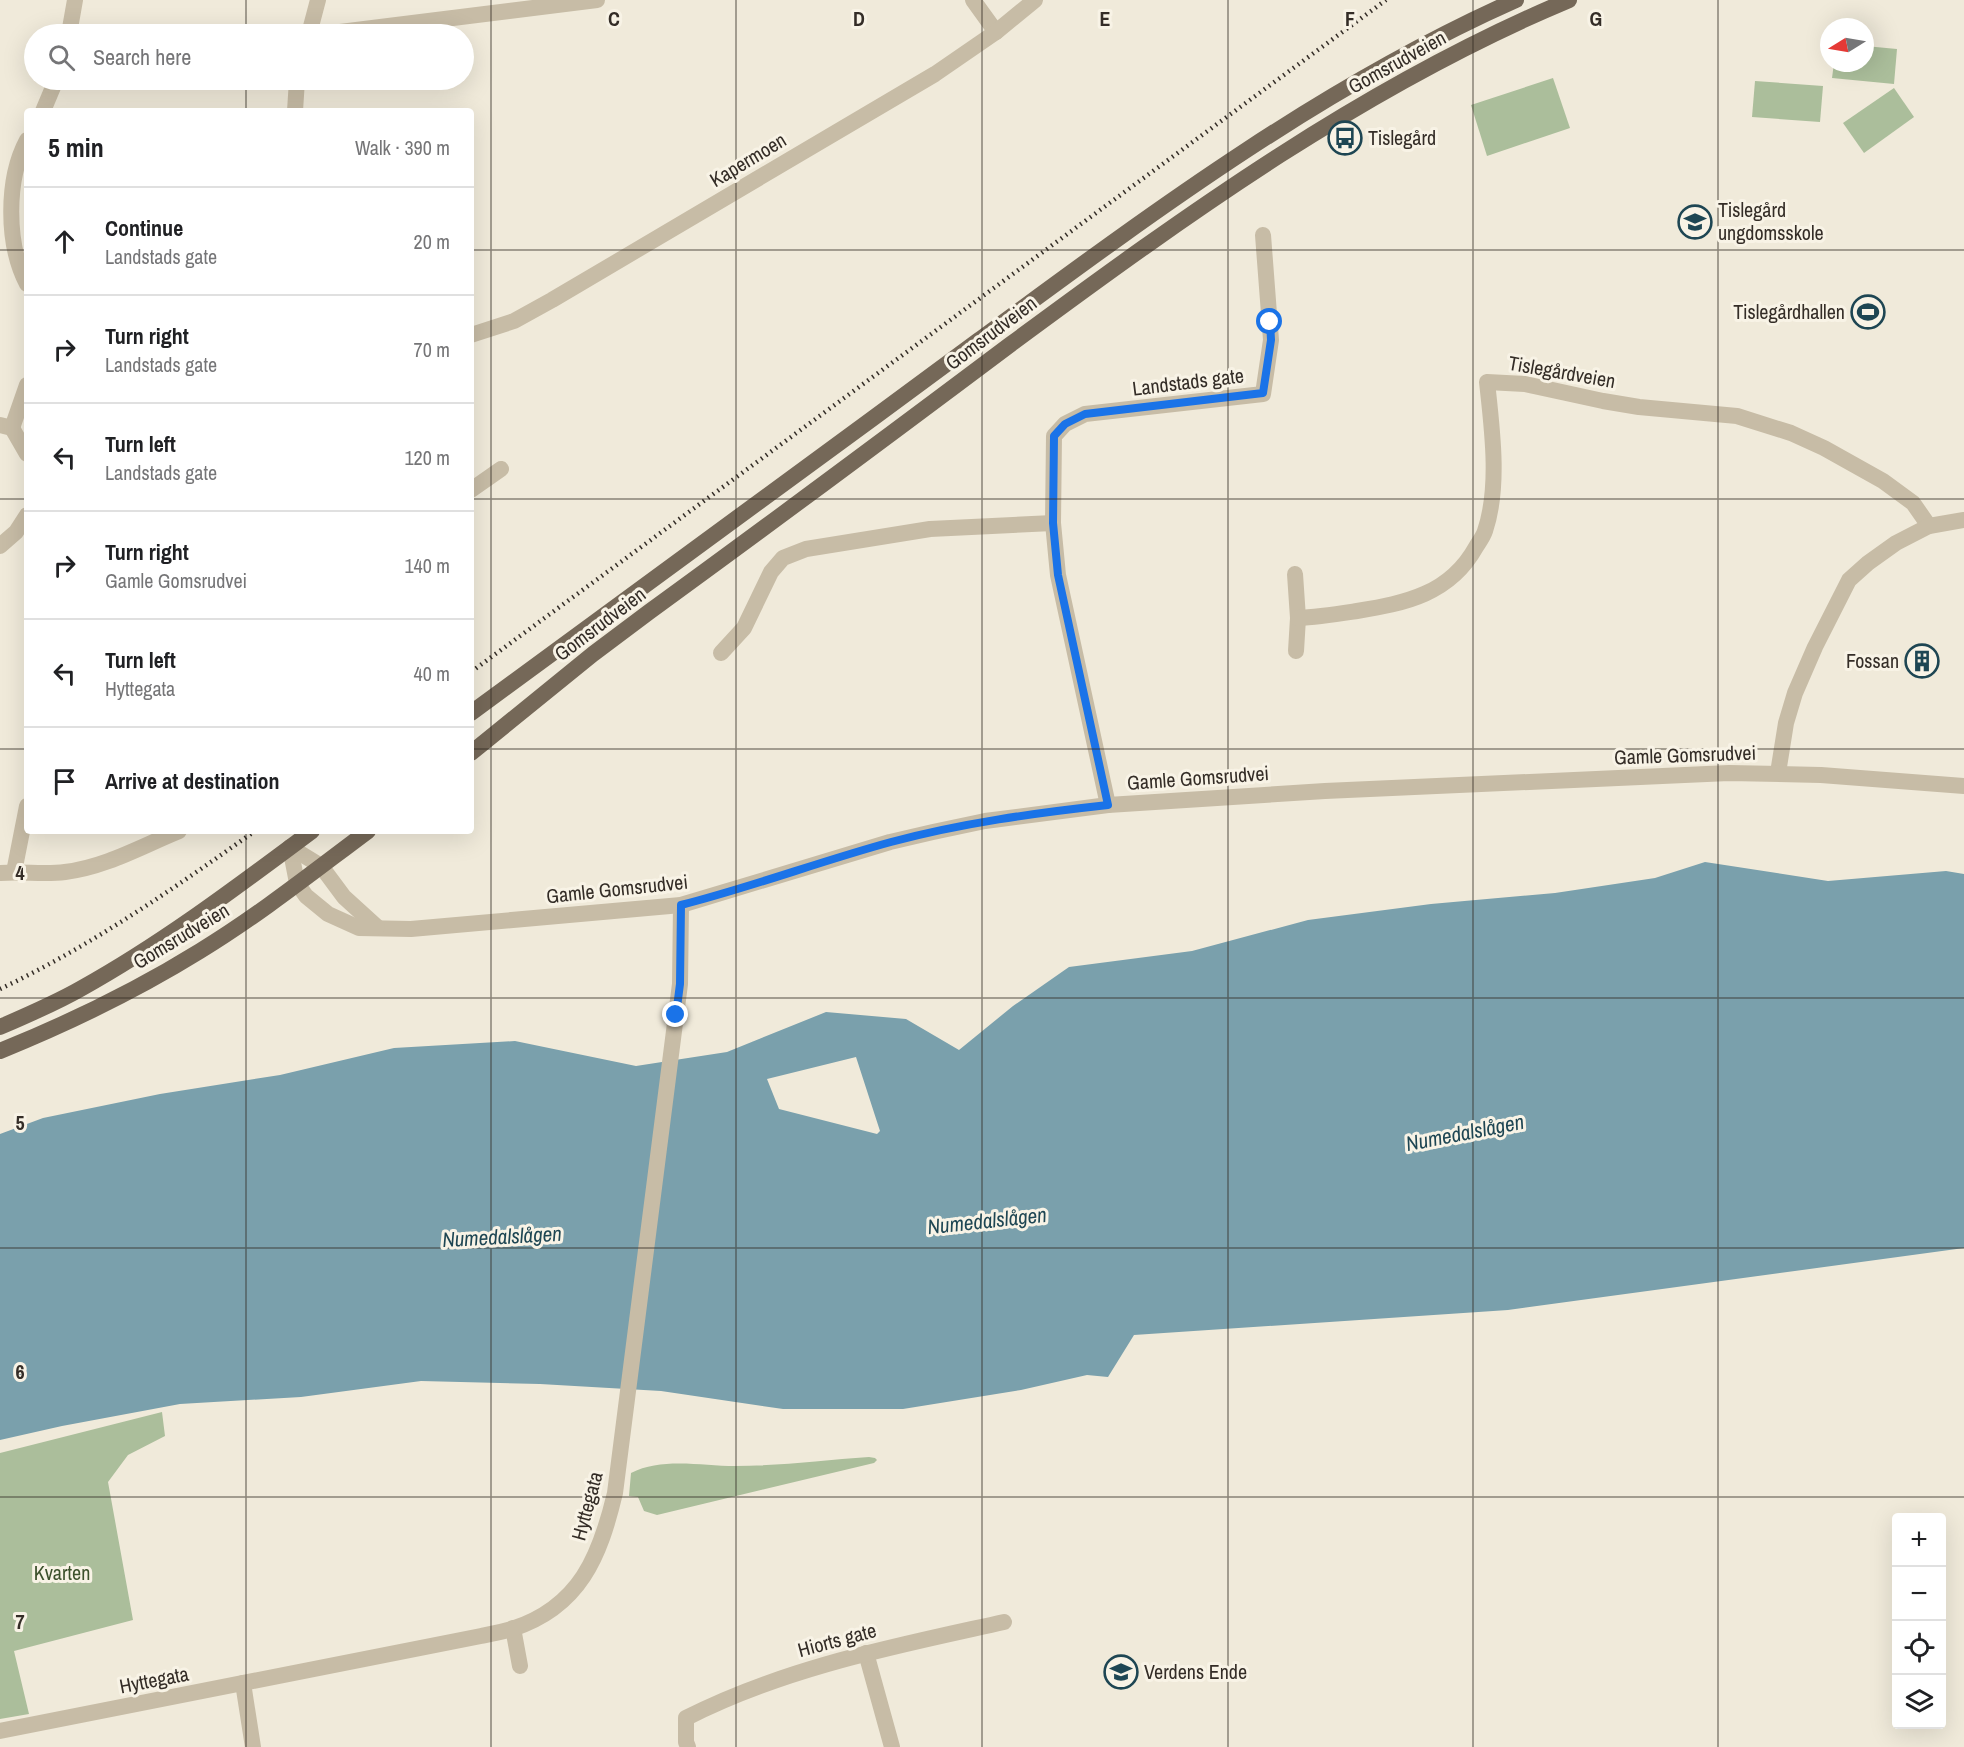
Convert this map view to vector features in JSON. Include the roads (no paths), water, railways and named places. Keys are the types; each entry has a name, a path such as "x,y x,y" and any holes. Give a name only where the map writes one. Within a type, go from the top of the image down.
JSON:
{"main road":[{"name":"Gomsrudveien","path":"474,711 1087,261 1209,176 1288,124 1369,75 1516,0"},
{"name":"Gomsrudveien","path":"474,751 593,654 1149,243 1269,162 1371,99 1481,40 1569,0"},
{"name":"Gomsrudveien","path":"0,1027 63,998 122,964 195,916 308,834"},
{"name":"Gomsrudveien","path":"0,1051 89,1011 166,971 230,932 364,834"}],"street":[{"path":"71,24 75,0"},
{"path":"312,24 318,0"},
{"path":"404,24 597,0"},
{"path":"973,0 996,32"},
{"name":"Kapermoen","path":"474,334 514,321 552,300 935,74 996,32 1035,0"},
{"path":"43,108 51,90"},
{"path":"295,108 296,90"},
{"path":"24,147 14,172 11,219 16,256 24,276"},
{"name":"Landstads gate","path":"1108,805 1058,575 1053,523 1054,436 1065,424 1085,414 1263,393 1271,340 1263,235"},
{"name":"Tislegårdveien","path":"1298,618 1393,605 1423,596 1452,579 1470,559 1485,533 1493,494 1491,418 1487,382 1525,384 1603,401 1639,406 1737,416 1791,433 1824,448 1883,481 1913,503 1929,526"},
{"path":"24,391 6,427 24,450"},
{"path":"474,488 501,469"},
{"path":"0,546 16,532 24,520"},
{"path":"1778,773 1786,723 1795,693 1849,580 1896,543 1929,526 1964,520"},
{"path":"721,653 744,628 771,572 783,558 806,549 930,529 1053,523"},
{"path":"1295,574 1298,618 1296,651"},
{"name":"Gamle Gomsrudvei","path":"297,883 306,896 328,914 358,928 431,927 681,905 890,842 985,821 1108,805 1355,790 1718,774 1778,773 1877,778 1964,786"},
{"path":"24,816 7,872 65,872 103,863 172,834"},
{"path":"290,847 321,866 344,897 377,927"},
{"path":"290,847 297,883"},
{"name":"Hyttegata","path":"0,1731 513,1628 544,1615 568,1597 587,1573 606,1530 613,1502 680,984 681,905"},
{"name":"Hiorts gate","path":"688,1747 686,1718 708,1707 806,1670 866,1653 1005,1622"},
{"path":"513,1628 520,1666"},
{"path":"866,1653 892,1747"},
{"path":"243,1683 253,1747"}],"water":[{"name":"Numedalslågen","path":"1705,862 1828,881 1946,871 1964,874 1964,1248 1508,1310 1134,1335 1108,1377 1087,1375 1021,1390 903,1409 783,1409 661,1391 540,1384 421,1381 301,1397 180,1404 0,1440 0,1134 43,1118 160,1094 280,1075 394,1048 515,1041 636,1066 727,1052 826,1012 906,1019 959,1050 1013,1006 1069,967 1192,951 1308,920 1431,904 1555,893 1655,878","holes":["856,1057 880,1131 877,1134 779,1109 767,1079"]}],"railway":[{"path":"474,670 1386,0"},
{"path":"0,989 99,935 251,834"}],"place":[{"name":"Tislegård","path":"1345,138"},
{"name":"Tislegård ungdomsskole","path":"1695,222"},
{"name":"Tislegårdhallen","path":"1868,312"},
{"name":"Fossan","path":"1922,661"},
{"name":"Verdens Ende","path":"1121,1672"}],"park label":[{"name":"Kvarten","path":"62,1573"}]}
